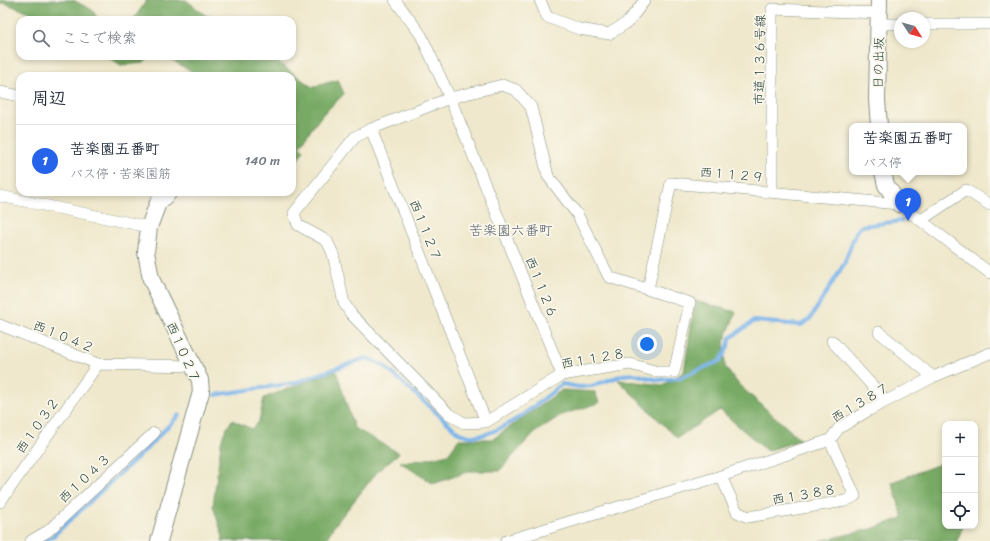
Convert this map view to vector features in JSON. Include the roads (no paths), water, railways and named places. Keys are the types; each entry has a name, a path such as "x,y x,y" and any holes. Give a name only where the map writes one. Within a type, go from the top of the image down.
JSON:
{"street":[{"name":"西１１２６","path":"395,0 421,35 450,98 562,375"},
{"path":"540,0 547,17 579,29 609,34 628,22 645,0"},
{"name":"市道１３６号線","path":"772,192 772,9 879,12 894,21"},
{"name":"日の出坂","path":"879,12 877,100 879,123"},
{"path":"930,24 990,24"},
{"name":"西１１２８","path":"371,129 355,136 294,213 298,225 327,241 334,254 344,303 351,314 448,413 464,423 486,422 562,375 630,364 658,372 674,372 690,303 609,277 577,214 548,176 531,107 516,90 502,85 450,98"},
{"path":"0,92 16,95"},
{"path":"371,129 450,98"},
{"name":"西１１２７","path":"371,129 486,422"},
{"path":"884,175 886,185 899,204 990,273"},
{"name":"西１１２９","path":"648,289 671,183 899,204"},
{"path":"921,220 966,190 990,205"},
{"path":"0,196 19,196 149,226"},
{"name":"西１０２７","path":"159,541 201,392 200,380 151,279 146,252 149,226 158,203 165,196"},
{"name":"西１０４２","path":"0,325 98,364 192,366"},
{"path":"879,332 933,377"},
{"path":"832,341 886,401"},
{"name":"西１３８７","path":"506,541 721,476 830,440 839,428 869,410 933,377 990,353"},
{"name":"西１０３２","path":"0,502 98,364"},
{"name":"西１０４３","path":"31,541 48,531 154,433"},
{"name":"西１３８８","path":"721,476 737,512 748,517 845,501 855,496 830,440"}],"waterway":[{"path":"215,395 294,383 366,358 383,365 459,433 468,436 485,434 508,424 543,400 562,384 579,387 592,386 623,375 634,374 658,380 679,378 720,361 727,349 730,338 754,321 801,325 810,319 844,264 856,232 862,226 901,221"},
{"path":"43,541 53,536 144,451 179,415"}],"place":[{"name":"苦楽園五番町","path":"908,221"}],"district":[{"name":"苦楽園六番町","path":"511,230"}]}
